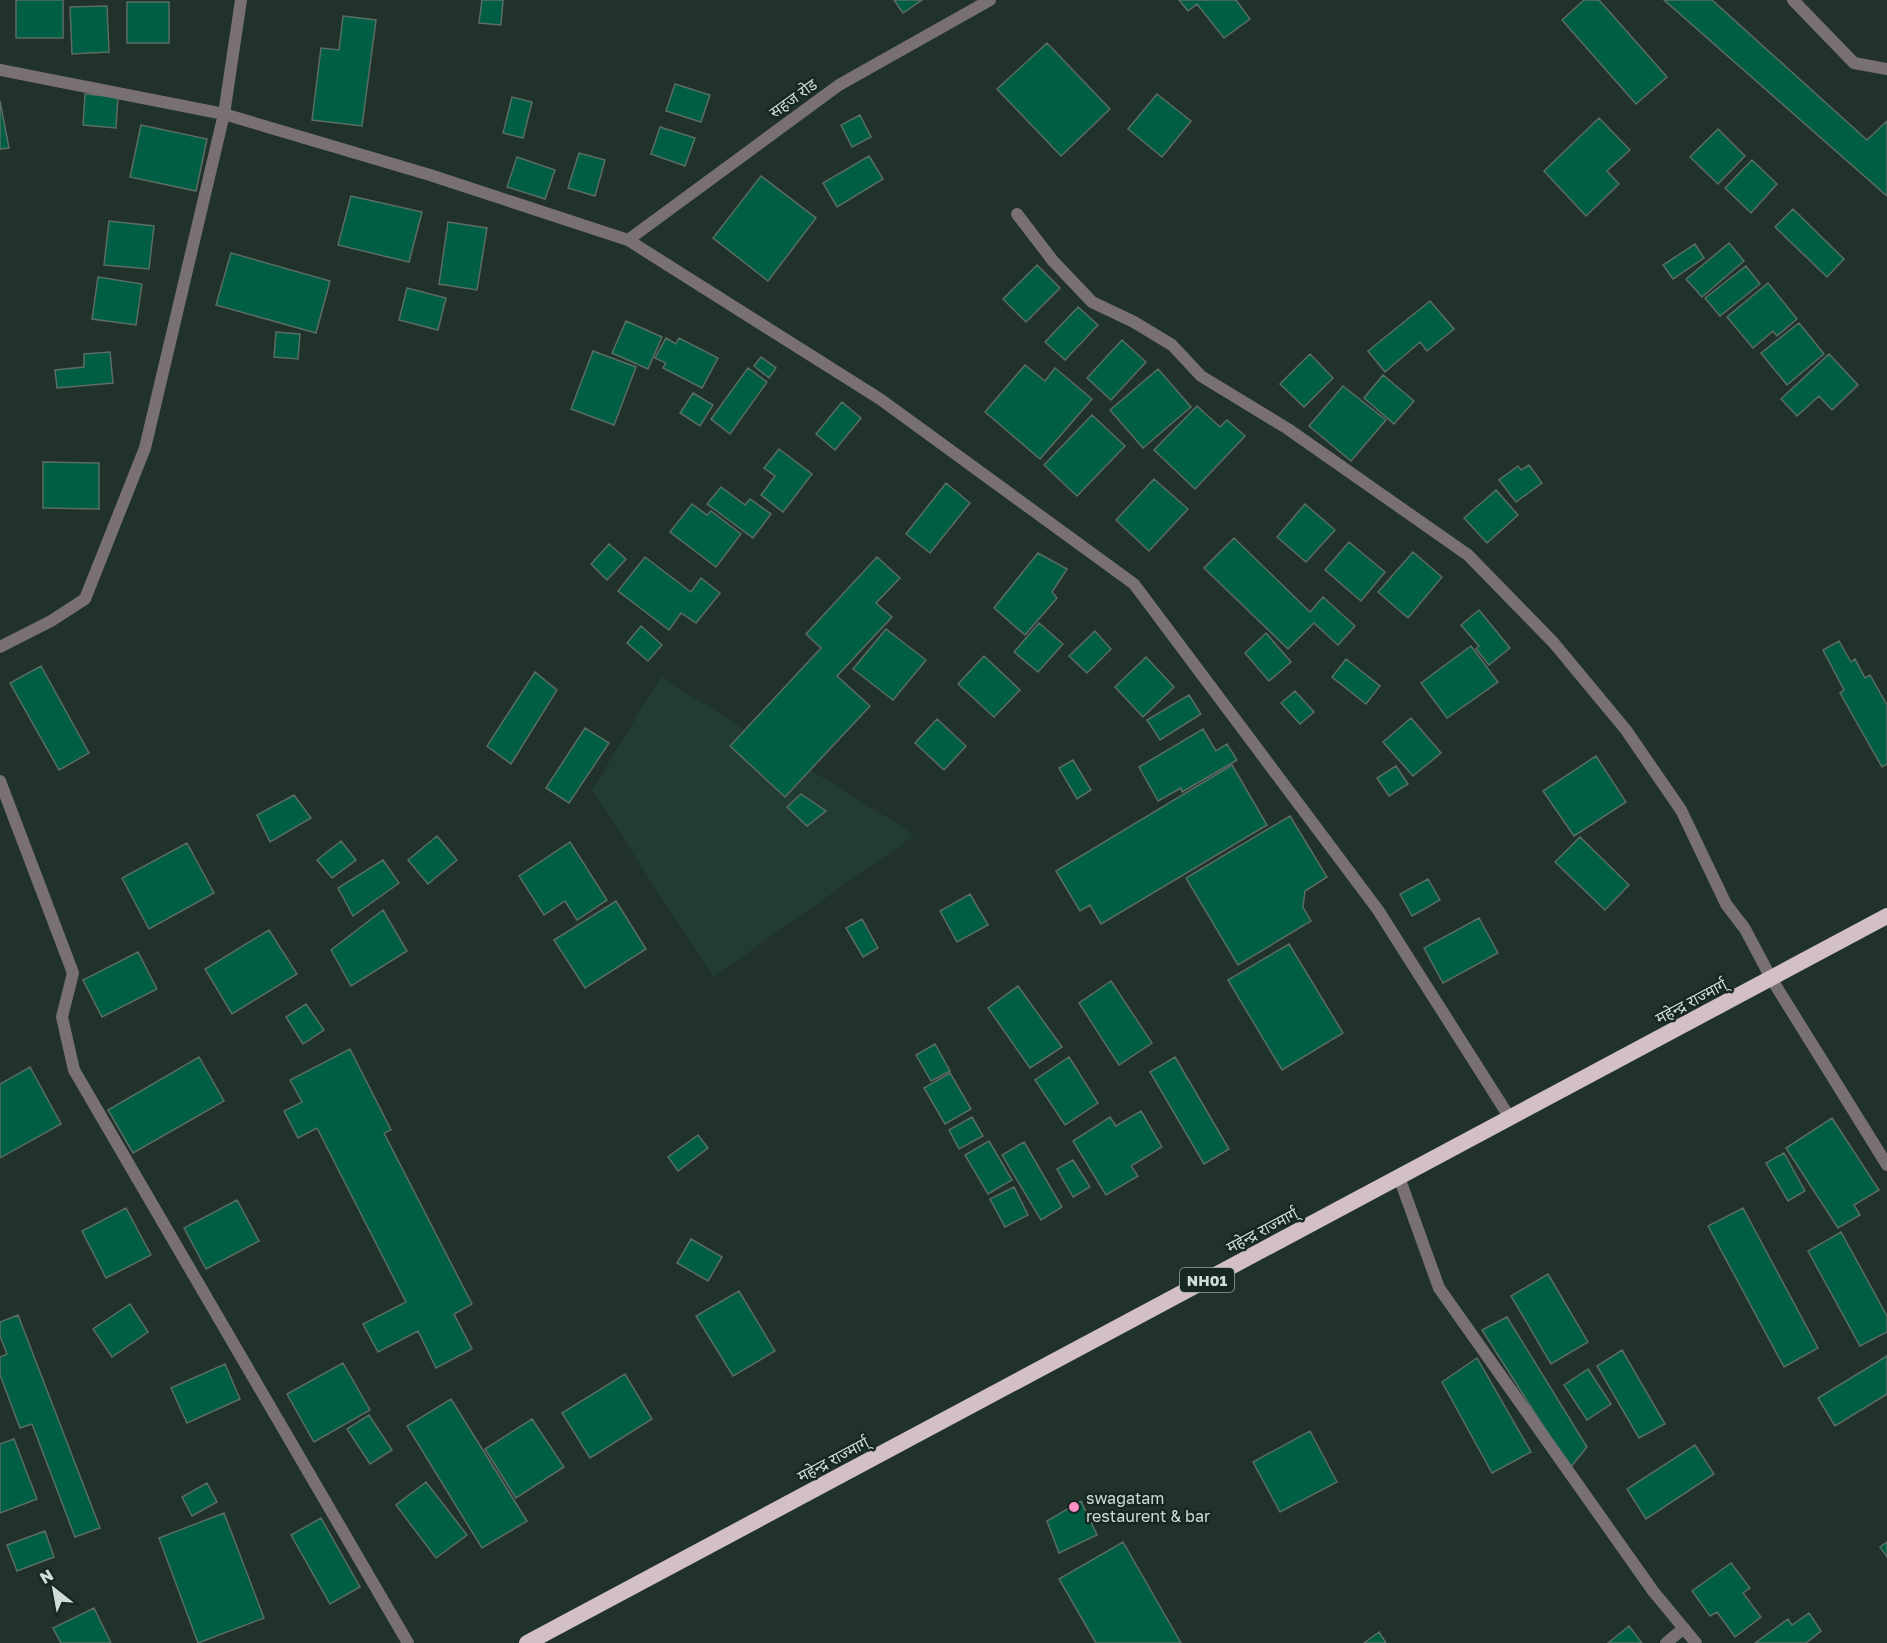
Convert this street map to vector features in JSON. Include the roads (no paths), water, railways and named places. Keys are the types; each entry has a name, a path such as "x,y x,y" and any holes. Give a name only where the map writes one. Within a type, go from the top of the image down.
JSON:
{"highway":[{"name":"महेन्द्र राज्मार्ग्","path":"527,1643 1887,916"}],"street":[{"path":"0,647 51,621 85,599 145,448 224,114 241,0"},
{"name":"सहज रोड","path":"628,240 839,84 990,0"},
{"path":"1793,0 1854,63 1887,69"},
{"path":"0,70 224,114 430,175 628,240 880,399 1134,584 1378,910 1509,1118"},
{"path":"1017,214 1053,261 1092,302 1134,322 1172,345 1201,376 1288,429 1468,555 1546,634 1626,730 1681,810 1726,904 1745,929 1772,978 1887,1165"},
{"path":"0,781 72,972 62,1017 74,1070 408,1643"},
{"path":"1399,1177 1439,1288 1653,1591 1696,1643"},
{"path":"1666,1643 1684,1628"}],"place":[{"name":"swagatam restaurent & bar","path":"1074,1507"}]}
